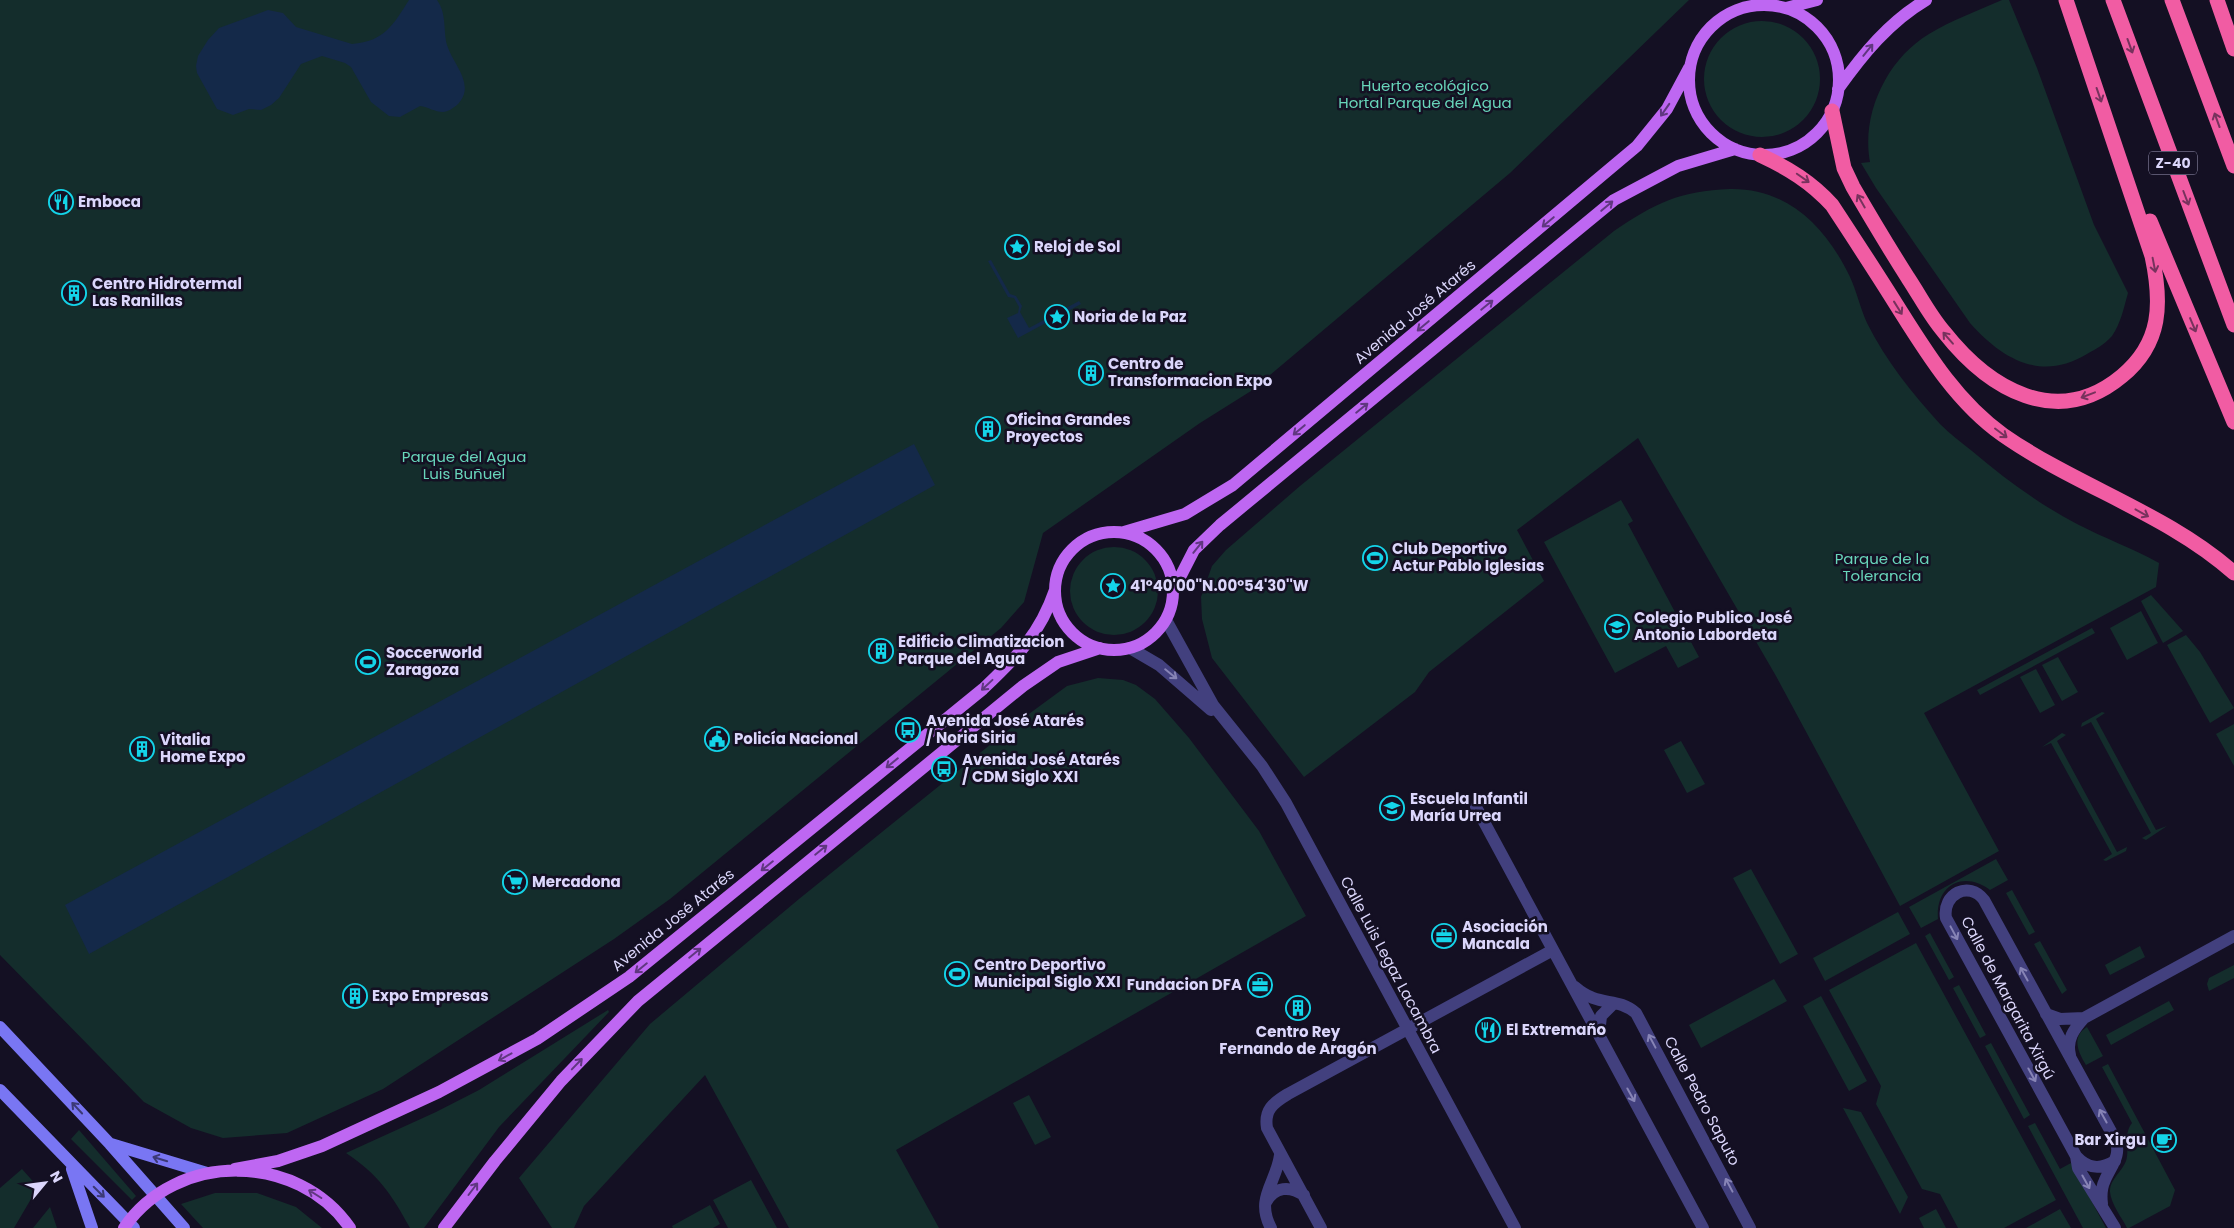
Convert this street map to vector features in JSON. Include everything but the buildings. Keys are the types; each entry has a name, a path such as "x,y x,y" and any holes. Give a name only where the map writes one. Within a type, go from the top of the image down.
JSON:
{"highway":[{"path":"1832,111 1843,163 1853,187 1942,331 1963,354 2007,388 2032,398 2054,402 2074,401 2106,388 2137,363 2146,348 2154,332 2158,314 2159,288 2152,256 2108,118 2066,0"},
{"name":"Z-40","path":"2113,0 2234,325"},
{"path":"2172,0 2234,166"},
{"path":"2216,0 2234,49"},
{"path":"2108,118 2234,422"},
{"path":"1760,155 1796,173 1817,188 1832,205 1929,357 1957,392 1986,421 2003,435 2047,462 2163,525 2218,559 2234,573"}],"main road":[{"path":"1786,8 1817,0"},
{"path":"1838,89 1876,40 1897,20 1926,0"},
{"path":"1765,4 1786,8 1805,17 1820,30 1832,48 1838,68 1838,89 1832,111 1823,126 1802,144 1778,154 1760,155 1734,149 1717,139 1704,125 1694,107 1689,88 1689,68 1696,47 1707,30 1724,16 1743,7 1765,4"},
{"name":"Avenida José Atarés","path":"1124,532 1184,514 1234,485 1637,146 1667,109 1689,68"},
{"path":"1174,589 1194,550 1220,525 1614,200 1678,166 1734,149"},
{"path":"1107,532 1124,532 1140,537 1153,546 1164,558 1171,573 1174,589 1172,605 1166,620 1157,632 1144,642 1130,648 1115,650 1085,643 1073,633 1063,620 1057,606 1055,590 1061,565 1076,545 1091,536 1107,532"},
{"name":"Avenida José Atarés","path":"235,1169 278,1161 315,1149 439,1092 537,1039 623,982 983,689 1032,638 1046,615 1055,590"},
{"path":"444,1228 495,1161 561,1081 638,1001 1023,686 1058,662 1100,648"},
{"path":"0,1027 110,1144 184,1228"},
{"path":"0,1090 128,1226 155,1196 179,1182 207,1172 235,1169 265,1172 294,1182 321,1197 343,1218 350,1228"},
{"path":"110,1144 207,1172"},
{"path":"69,1162 92,1228"}],"street":[{"name":"Calle Luis Legaz Lacambra","path":"1166,620 1203,688 1228,725 1262,766 1286,803 1515,1228"},
{"name":"Calle Luis Legaz Lacambra","path":"1130,648 1173,675 1228,725"},
{"name":"Calle Pedro Saputo","path":"1476,807 1704,1228"},
{"name":"Calle de Margarita Xirgú","path":"2102,1204 2102,1186 2115,1161 2118,1149 2116,1139 1980,894 1967,889 1953,895 1946,906 1950,925 2076,1156 2078,1168 2094,1197 2102,1204 2115,1228"},
{"name":"Calle de Margarita Xirgú","path":"2046,1014 2060,1020 2084,1018 2234,936"},
{"path":"1321,1228 1267,1128 1266,1120 1269,1108 1275,1101 1553,950"},
{"name":"Calle Pedro Saputo","path":"1572,984 1592,999 1613,1004 1624,1004 1636,1013 1750,1228"},
{"path":"1599,1036 1601,1016 1613,1004"},
{"name":"Calle de Margarita Xirgú","path":"2070,1058 2068,1046 2071,1036 2084,1018"},
{"path":"1272,1228 1267,1220 1264,1205 1280,1155"},
{"path":"2076,1156 2085,1165 2092,1167 2104,1166 2115,1161"},
{"path":"1264,1205 1273,1193 1280,1189 1293,1189 1304,1196"}],"green space":[{"name":"Parque del Agua Luis Buñuel","path":"0,0 1689,0 1510,173 1251,391 1200,423 1043,533 1024,602 1001,628 670,899 614,939 383,1089 287,1133 223,1138 191,1128 144,1102 0,955"},
{"path":"2002,0 2009,0 2037,68 2094,225 2128,293 2120,320 2109,339 2087,354 2070,362 2054,366 2038,366 2023,362 2009,356 1982,336 1970,323 1876,188 1861,163 1870,162 1868,144 1870,125 1880,89 1901,58 1929,34"},
{"path":"1762,21 1784,26 1803,38 1815,57 1820,79 1815,101 1803,120 1784,132 1762,137 1740,132 1721,120 1709,101 1704,79 1709,57 1721,38 1740,26"},
{"name":"Parque de la Tolerancia","path":"1730,189 1751,190 1770,195 1787,203 1817,227 1829,242 1850,277 1862,312 1882,350 1910,388 1948,431 2010,481 2049,508 2097,534 2159,563 2156,587 1924,713 1999,851 1900,906 1776,676 1638,438 1517,530 1544,581 1429,672 1415,692 1304,777 1212,658 1202,619 1201,597 1212,566 1226,550 1300,486 1614,231 1642,213 1669,200 1697,192"},
{"path":"1621,500 1633,521 1628,524 1699,657 1678,668 1666,646 1615,673 1544,542"},
{"path":"1114,547 1131,550 1139,554 1151,566 1155,574 1158,591 1155,608 1151,616 1139,628 1131,632 1114,635 1097,632 1089,628 1077,616 1073,608 1070,591 1073,574 1077,566 1089,554 1097,550"},
{"path":"2151,595 2183,631 2163,643 2141,601"},
{"path":"2141,611 2158,643 2127,660 2110,628"},
{"path":"2092,628 2095,633 1980,695 1977,690"},
{"path":"2186,635 2200,652 2234,708 2210,723 2167,645"},
{"path":"2058,657 2078,692 2062,701 2042,665"},
{"path":"2036,669 2055,705 2040,713 2020,677"},
{"name":"Centro Deportivo Municipal Siglo XXI","path":"1098,678 1123,680 1136,685 1155,699 1189,738 1259,831 1306,916 896,1150 939,1228 789,1228 705,1075 584,1206 574,1228 552,1228 519,1178 650,1024 799,899 1022,719 1067,686"},
{"path":"2102,712 2105,713 2096,719 2156,830 2167,826 2146,840 2142,838 2151,833 2091,722 2081,727 2082,723"},
{"path":"2234,724 2234,766 2216,734"},
{"path":"2062,733 2066,735 2057,741 2117,852 2127,847 2126,851 2106,861 2103,860 2112,854 2051,743 2042,747"},
{"path":"1681,741 1705,784 1687,793 1664,750"},
{"path":"1996,859 2008,880 1990,890 1970,881 1961,881 1953,884 1941,897 1938,907 1938,919 1921,928 1909,907"},
{"path":"1751,869 1798,954 1780,964 1733,878"},
{"path":"2012,890 2035,932 2029,935 2006,893"},
{"path":"1898,912 1910,934 1825,981 1813,958"},
{"path":"1930,933 1954,977 1949,980 1925,936"},
{"path":"2040,941 2067,990 2062,994 2034,944"},
{"path":"1916,943 2056,1200 2004,1228 1958,1228 1940,1194 1922,1189 1876,1104 1881,1086 1829,990"},
{"path":"2140,946 2145,957 2110,975 2105,965"},
{"path":"2234,965 2234,978 2209,991 2207,984 2209,978"},
{"path":"1774,979 1787,1001 1701,1048 1689,1025"},
{"path":"1959,985 1986,1035 1980,1038 1953,988"},
{"path":"1821,996 1867,1081 1849,1091 1803,1006"},
{"path":"2169,1001 2174,1010 2111,1045 2106,1035"},
{"path":"608,1010 609,1012 499,1127 424,1228 410,1228 397,1205 376,1177 346,1153 479,1090"},
{"path":"2087,1027 2103,1056 2086,1065 2079,1050 2078,1040 2079,1035"},
{"path":"1991,1043 2030,1115 2024,1119 1985,1046"},
{"path":"2108,1064 2175,1190 2170,1206 2129,1228 2127,1228 2114,1206 2110,1188 2126,1161 2127,1137 2132,1123 2102,1067"},
{"path":"1029,1095 1051,1137 1035,1145 1013,1103"},
{"path":"1843,1108 1861,1112 1908,1197 1900,1214"},
{"path":"2035,1123 2060,1169 2071,1163 2106,1228 2083,1228 2028,1126"},
{"path":"79,1130 136,1196 132,1200 71,1139"},
{"path":"22,1169 38,1187 14,1228 0,1228 0,1188"},
{"path":"751,1180 777,1228 728,1228 713,1200"},
{"path":"215,1193 257,1193 296,1207 322,1228 203,1228 181,1204"},
{"path":"710,1205 720,1224 713,1228 673,1228 672,1226"},
{"path":"50,1207 57,1228 33,1228"},
{"path":"1936,1209 1946,1228 1924,1228 1919,1218"},
{"path":"2060,1209 2071,1228 2026,1228"}],"water":[{"path":"409,0 437,0 440,5 444,16 447,45 462,75 465,90 463,98 450,110 440,112 420,106 400,117 389,116 371,102 351,67 345,63 322,56 301,64 279,98 271,105 261,110 249,109 233,115 217,109 197,73 198,56 208,40 219,28 268,10 283,13 296,27 352,44 373,39 387,30"},
{"path":"991,260 1010,294 1016,296 1022,306 1020,312 1029,328 1079,301 1081,304 1018,338 1007,318 1018,313 1019,307 1014,298 1008,297 988,261"},
{"path":"914,444 935,485 89,954 65,905"}],"place":[{"name":"Emboca","path":"61,202"},
{"name":"Reloj de Sol","path":"1017,247"},
{"name":"Centro Hidrotermal Las Ranillas","path":"74,293"},
{"name":"Noria de la Paz","path":"1057,317"},
{"name":"Centro de Transformacion Expo","path":"1091,373"},
{"name":"Oficina Grandes Proyectos","path":"988,429"},
{"name":"Club Deportivo Actur Pablo Iglesias","path":"1375,558"},
{"name":"41º40'00''N.00º54'30''W","path":"1113,586"},
{"name":"Colegio Publico José Antonio Labordeta","path":"1617,627"},
{"name":"Edificio Climatizacion Parque del Agua","path":"881,651"},
{"name":"Soccerworld Zaragoza","path":"368,662"},
{"name":"Avenida José Atarés / Noria Siria","path":"908,730"},
{"name":"Policía Nacional","path":"717,739"},
{"name":"Vitalia Home Expo","path":"142,749"},
{"name":"Avenida José Atarés / CDM Siglo XXI","path":"944,769"},
{"name":"Escuela Infantil María Urrea","path":"1392,808"},
{"name":"Mercadona","path":"515,882"},
{"name":"Asociación Mancala","path":"1444,936"},
{"name":"Centro Deportivo Municipal Siglo XXI","path":"957,974"},
{"name":"Fundacion DFA","path":"1260,985"},
{"name":"Expo Empresas","path":"355,996"},
{"name":"Centro Rey Fernando de Aragón","path":"1298,1008"},
{"name":"El Extremaño","path":"1488,1030"},
{"name":"Bar Xirgu","path":"2164,1140"}],"park label":[{"name":"Huerto ecológico Hortal Parque del Agua","path":"1425,94"}]}
